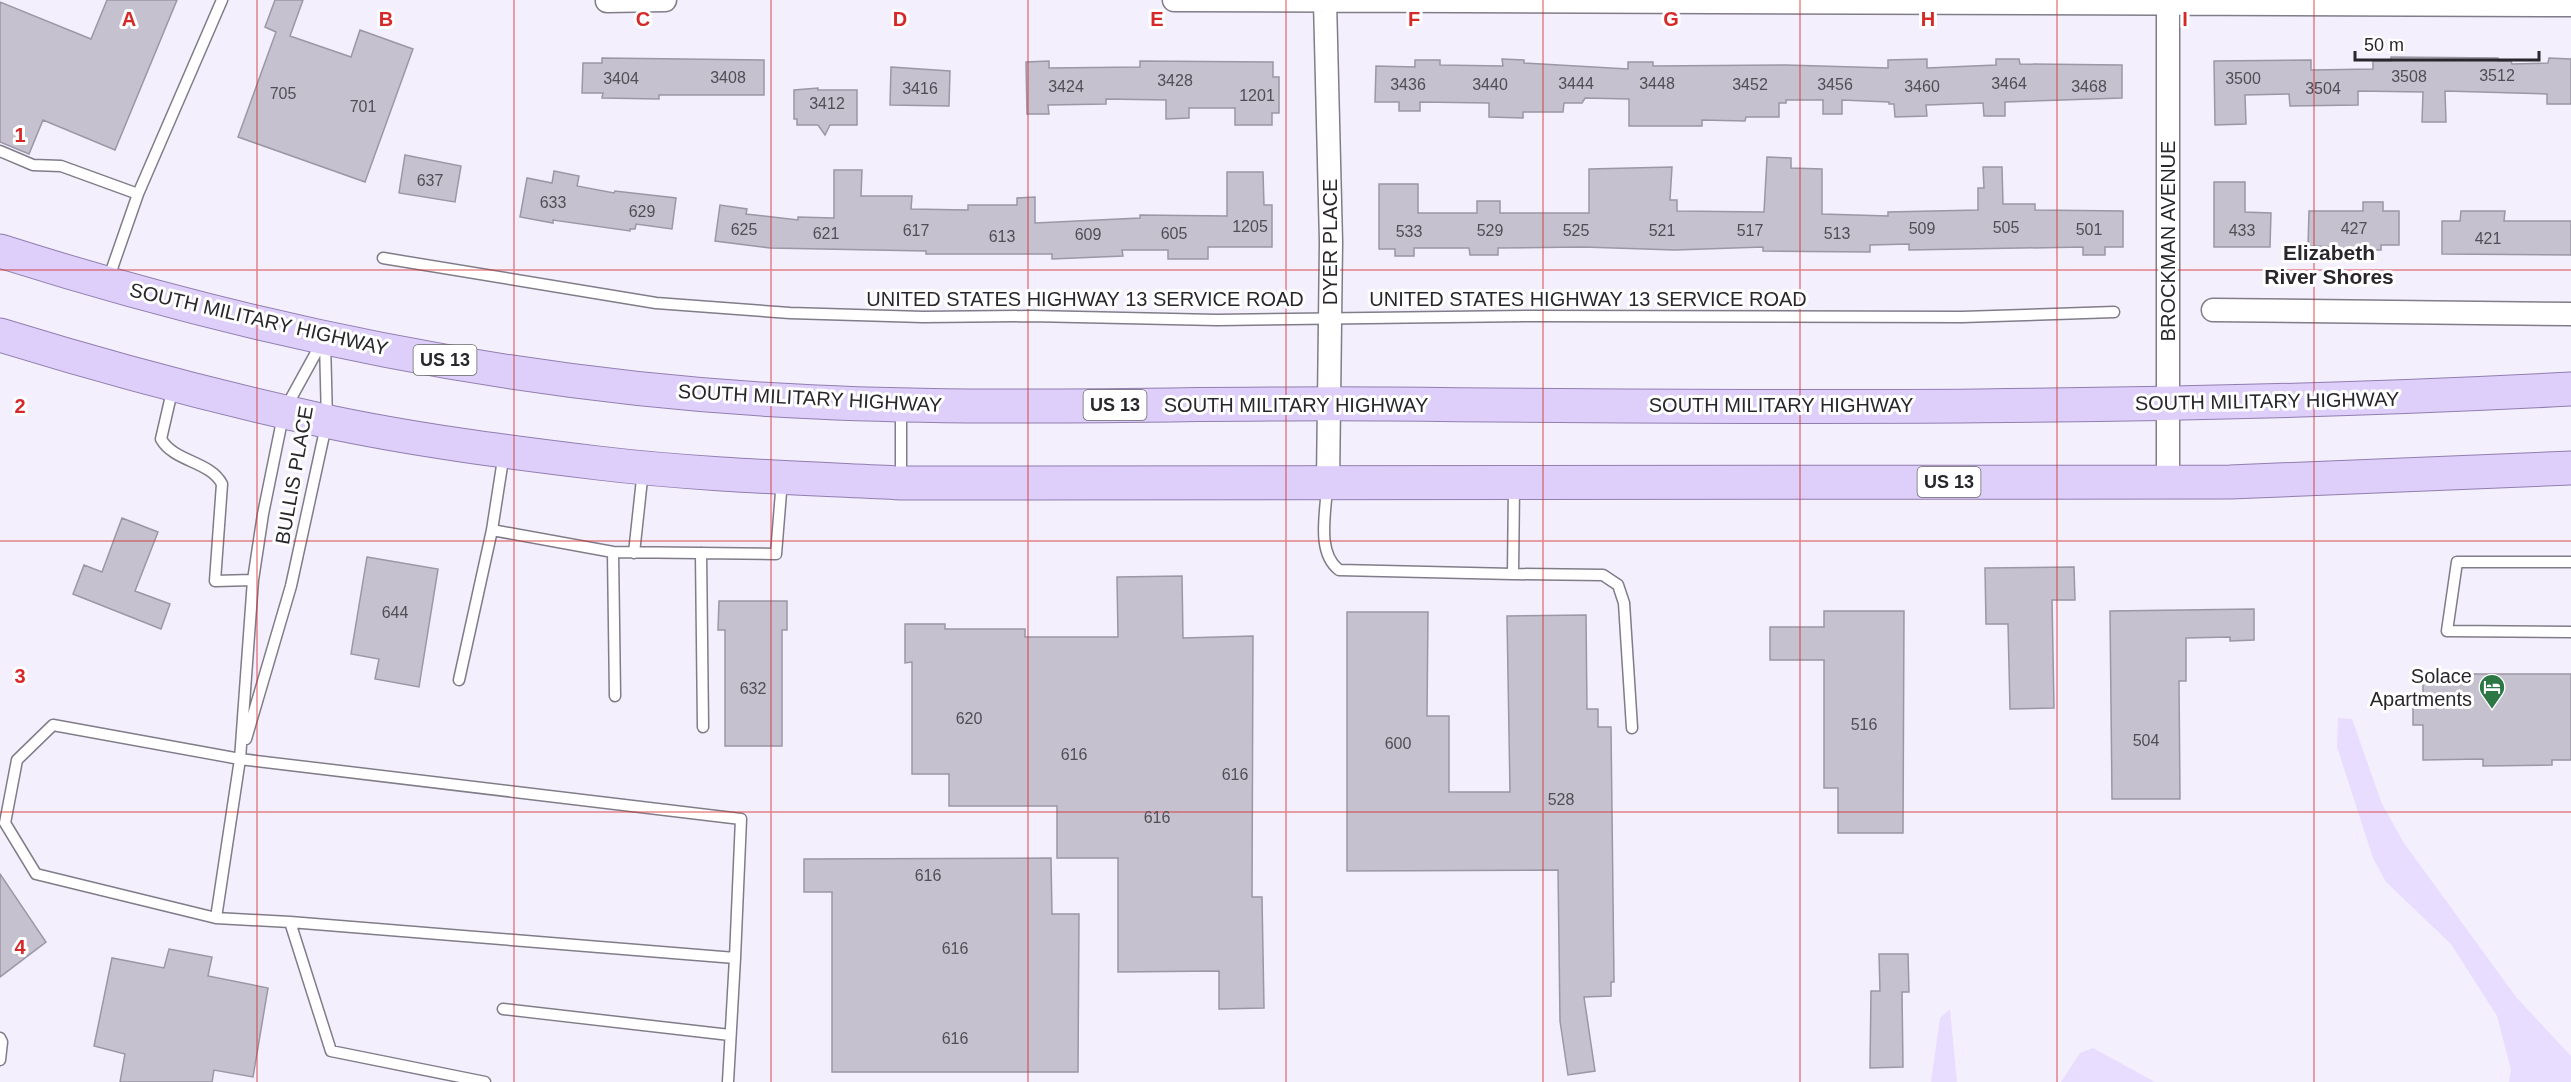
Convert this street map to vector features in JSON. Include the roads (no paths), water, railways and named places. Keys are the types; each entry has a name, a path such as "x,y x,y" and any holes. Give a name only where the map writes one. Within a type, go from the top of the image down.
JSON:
{"main road":[{"name":"SOUTH MILITARY HIGHWAY","path":"0,251 195,307 325,337 448,361 639,388 812,402 901,405 1328,403 2168,405 2394,399 2571,389"},
{"name":"US 13","path":"0,334 174,384 327,421 599,463 782,477 901,483 2168,482 2284,481 2571,468"}],"street":[{"path":"606,1 664,0"},
{"path":"1174,0 2358,2 2571,5"},
{"name":"DYER PLACE","path":"1325,1 1331,242 1328,483"},
{"name":"BROCKMAN AVENUE","path":"2168,2 2168,482"},
{"path":"2213,310 2571,314"}],"lane":[{"path":"107,283 138,194 222,0"},
{"path":"0,150 33,165 61,166 138,194"},
{"name":"UNITED STATES HIGHWAY 13 SERVICE ROAD","path":"383,258 656,303 790,313 923,317 1330,319 1526,316 1962,316 2114,312"},
{"name":"BULLIS PLACE","path":"240,759 252,580 263,514 284,411 325,337"},
{"name":"BULLIS PLACE","path":"240,759 291,586 327,421 325,337"},
{"path":"174,384 161,439 166,448 217,475 222,484 214,581 252,580"},
{"path":"901,405 901,483"},
{"path":"459,680 492,530 504,450"},
{"path":"634,553 644,467"},
{"path":"492,530 613,552 776,554 782,477"},
{"path":"1513,574 1514,482"},
{"path":"1328,483 1325,551 1330,563 1339,570 1604,575 1617,585 1624,603 1632,728"},
{"path":"613,552 615,696"},
{"path":"701,553 703,728"},
{"path":"2571,562 2457,562 2447,631 2571,632"},
{"path":"728,1082 735,958 741,819 240,759 53,725 17,760 5,824 36,874 216,918 735,958"},
{"path":"216,918 240,759"},
{"path":"290,922 331,1051 485,1082"},
{"path":"503,1009 730,1035"},
{"path":"0,1038 2,1042 0,1060"}],"place":[{"name":"Solace Apartments","path":"2492,710"}],"district":[{"name":"Elizabeth River Shores","path":"2329,264"}]}
